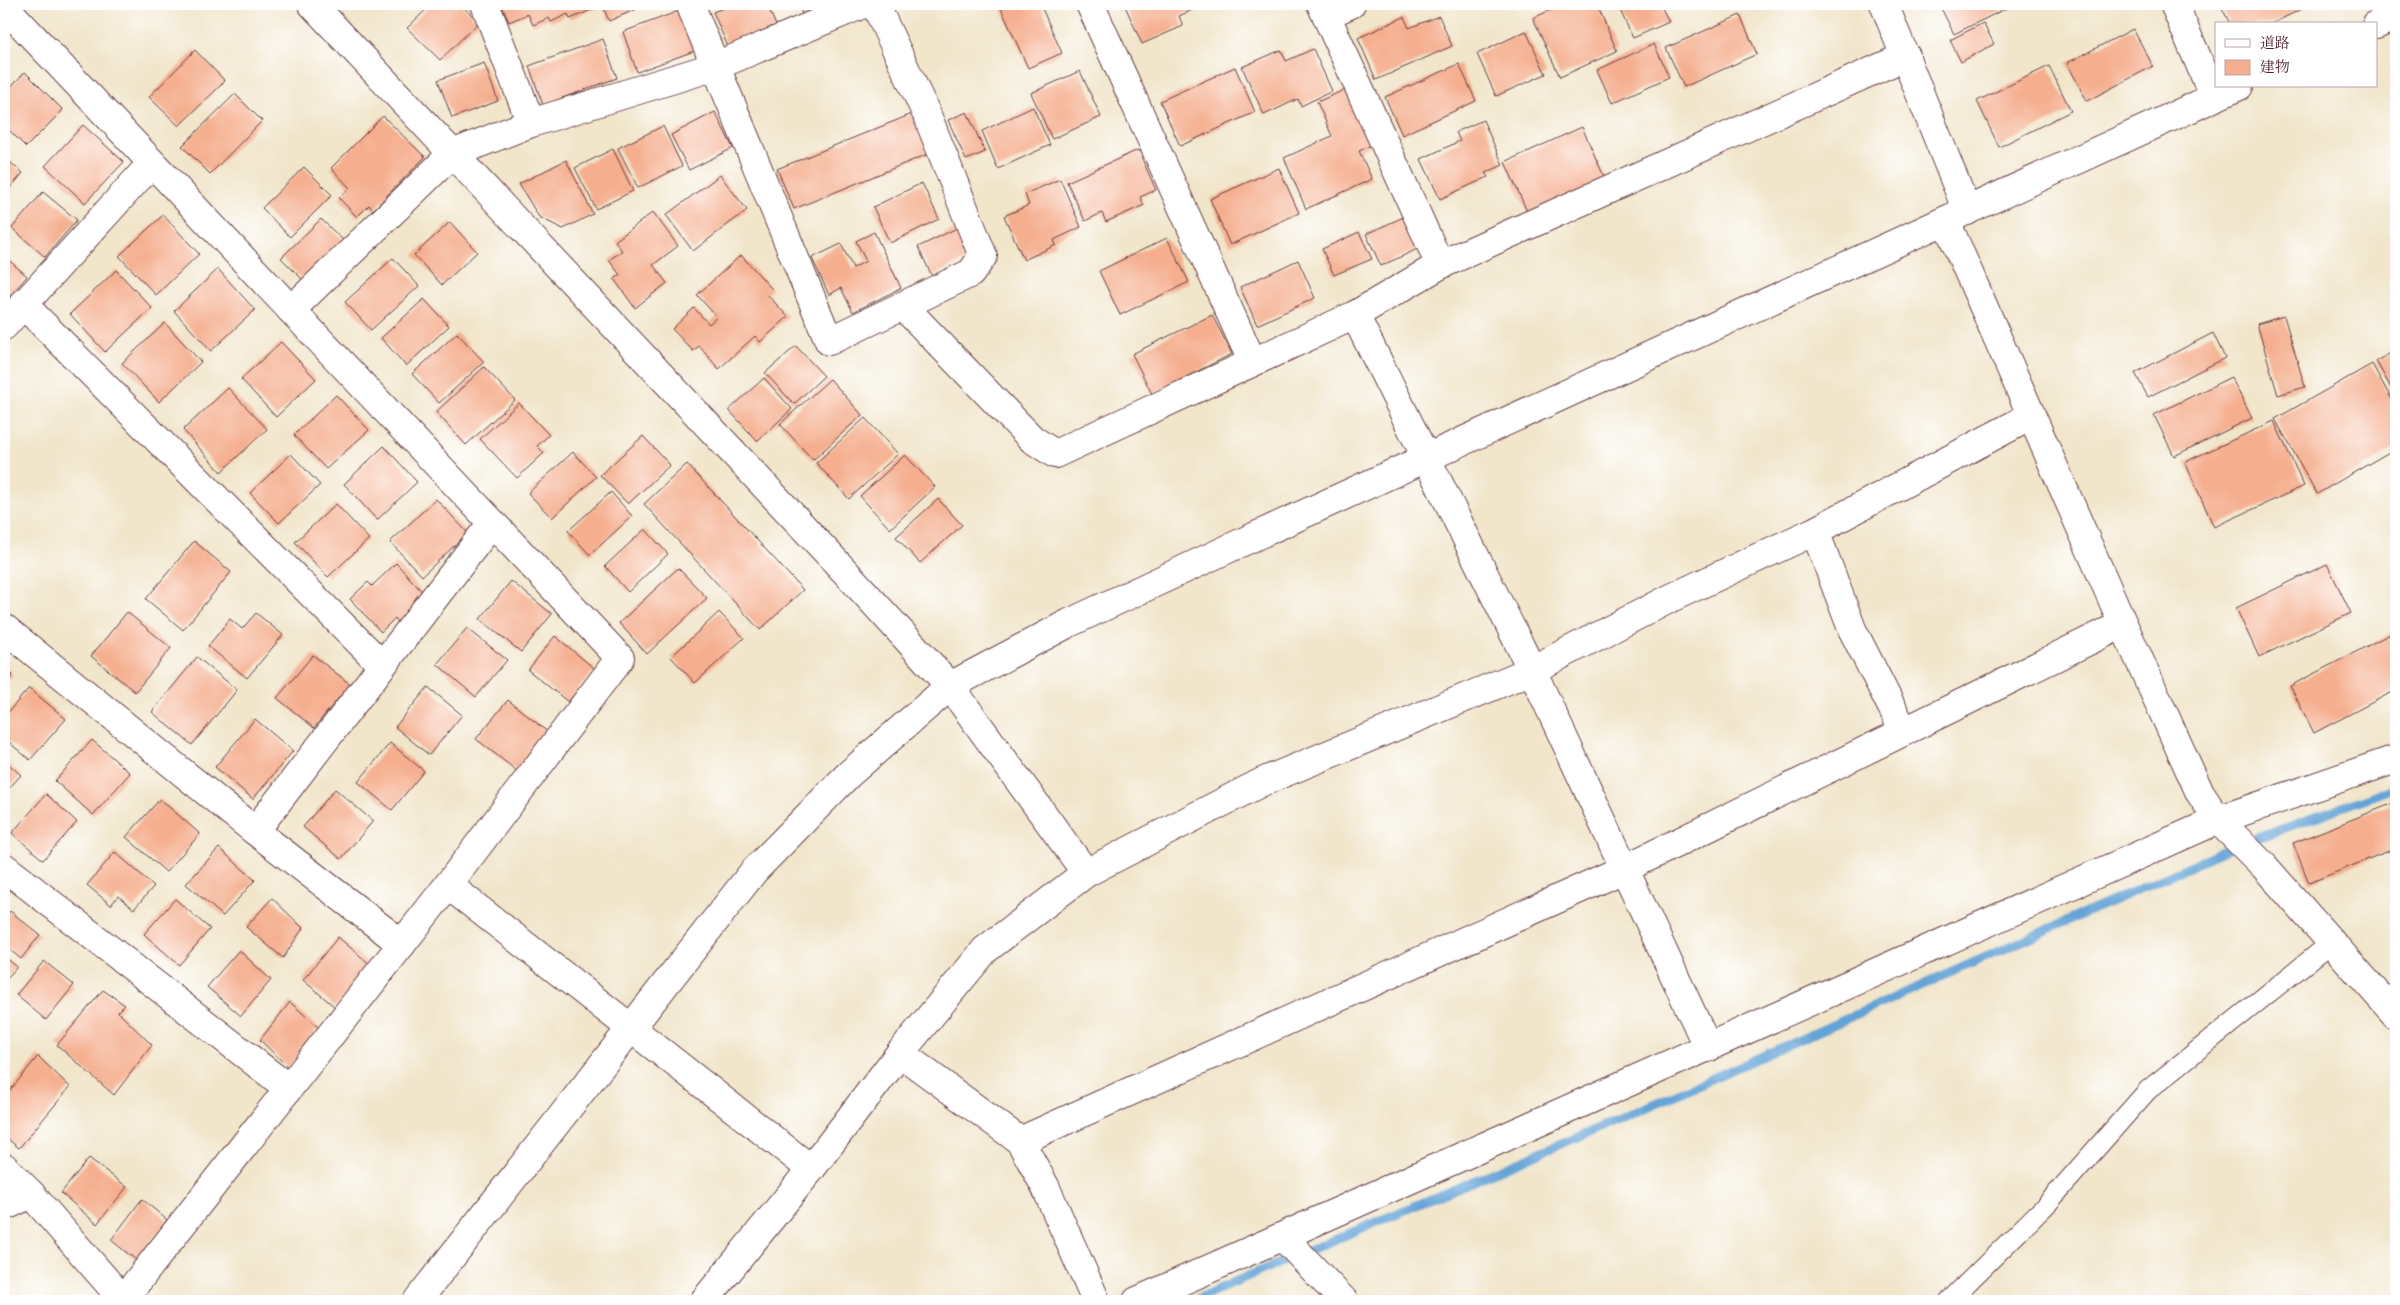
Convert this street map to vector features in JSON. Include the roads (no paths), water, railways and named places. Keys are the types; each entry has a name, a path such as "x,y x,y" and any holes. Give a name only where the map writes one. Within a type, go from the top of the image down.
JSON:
{"street":[{"path":"312,4 827,551 950,686 1086,873"},
{"path":"485,4 531,123"},
{"path":"690,4 829,341 971,273 982,256 927,115 875,4"},
{"path":"292,310 452,154 531,123 716,66 863,4"},
{"path":"1090,4 1252,362"},
{"path":"1351,4 1323,9 1440,265"},
{"path":"1884,4 1906,56 1956,216 2031,416 2200,793 2218,820 2264,866 2396,1015"},
{"path":"2174,4 2214,97"},
{"path":"4,6 620,658 448,885 123,1301 31,1194 4,1167"},
{"path":"2378,24 2396,16"},
{"path":"903,306 1032,439 1055,454 1355,314 1440,265 1906,56"},
{"path":"418,1301 634,1028 754,872 849,774 950,686 1069,623 1753,307 2234,88"},
{"path":"4,326 152,163"},
{"path":"23,304 382,664"},
{"path":"1355,314 1532,670 1708,1048"},
{"path":"704,1301 811,1169 900,1053 985,950 1086,873 1262,782 1532,670 1671,598 1815,532 2031,416"},
{"path":"255,831 492,523"},
{"path":"1815,532 1852,629 1904,731"},
{"path":"1020,1141 1624,869 2123,624"},
{"path":"4,628 255,831 402,944"},
{"path":"1136,1301 2218,820 2396,759"},
{"path":"4,867 288,1088"},
{"path":"448,885 634,1028 811,1169"},
{"path":"900,1053 1020,1141 1045,1186 1096,1301"},
{"path":"4,1207 31,1194"},
{"path":"1283,1237 1344,1301"}],"lane":[{"path":"1949,1301 2048,1203 2148,1090 2331,943"}],"waterway":[{"path":"1193,1301 1627,1116 2217,853 2396,787"}]}
